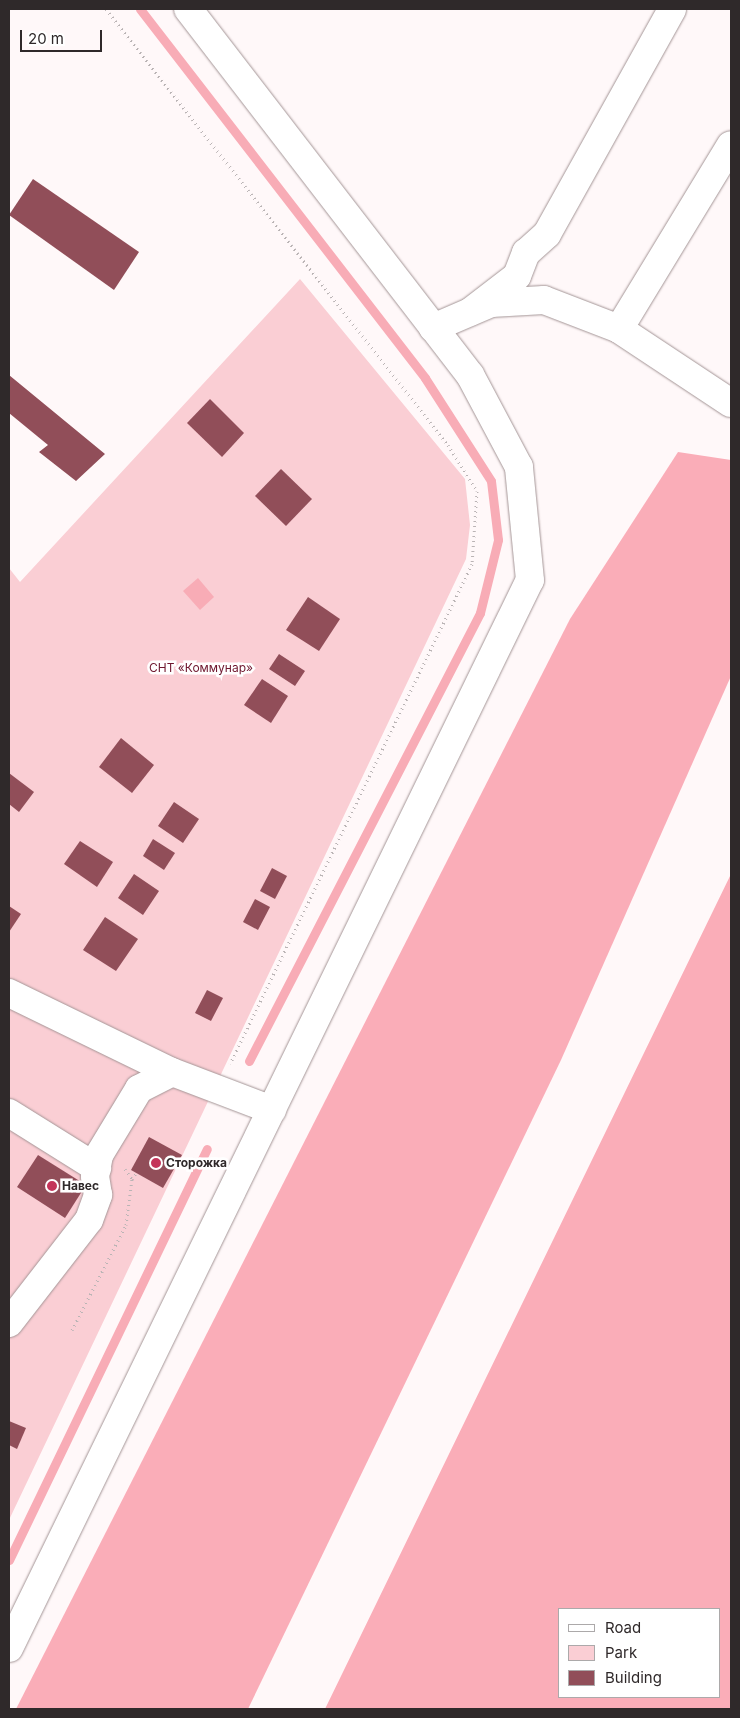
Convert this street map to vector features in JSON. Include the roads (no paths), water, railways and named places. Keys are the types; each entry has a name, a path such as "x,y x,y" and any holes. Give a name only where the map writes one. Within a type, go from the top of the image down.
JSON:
{"street":[{"path":"9,1648 530,580 519,467 470,375 188,9"},
{"path":"470,312 517,276 526,253 547,234 672,9"},
{"path":"619,329 731,145"},
{"path":"433,328 491,303 544,300 619,329 731,403"},
{"path":"9,993 172,1072 272,1110"},
{"path":"9,1323 89,1220 98,1196 96,1168 100,1154 139,1089 172,1072"},
{"path":"9,1113 96,1168"}],"waterway":[{"path":"140,9 425,378 491,481 498,540 480,613 249,1061"},
{"path":"9,1560 207,1149"}],"place":[{"name":"Сторожка","path":"156,1163"},
{"name":"Навес","path":"52,1186"}],"park label":[{"name":"СНТ «Коммунар»","path":"201,668"}]}
